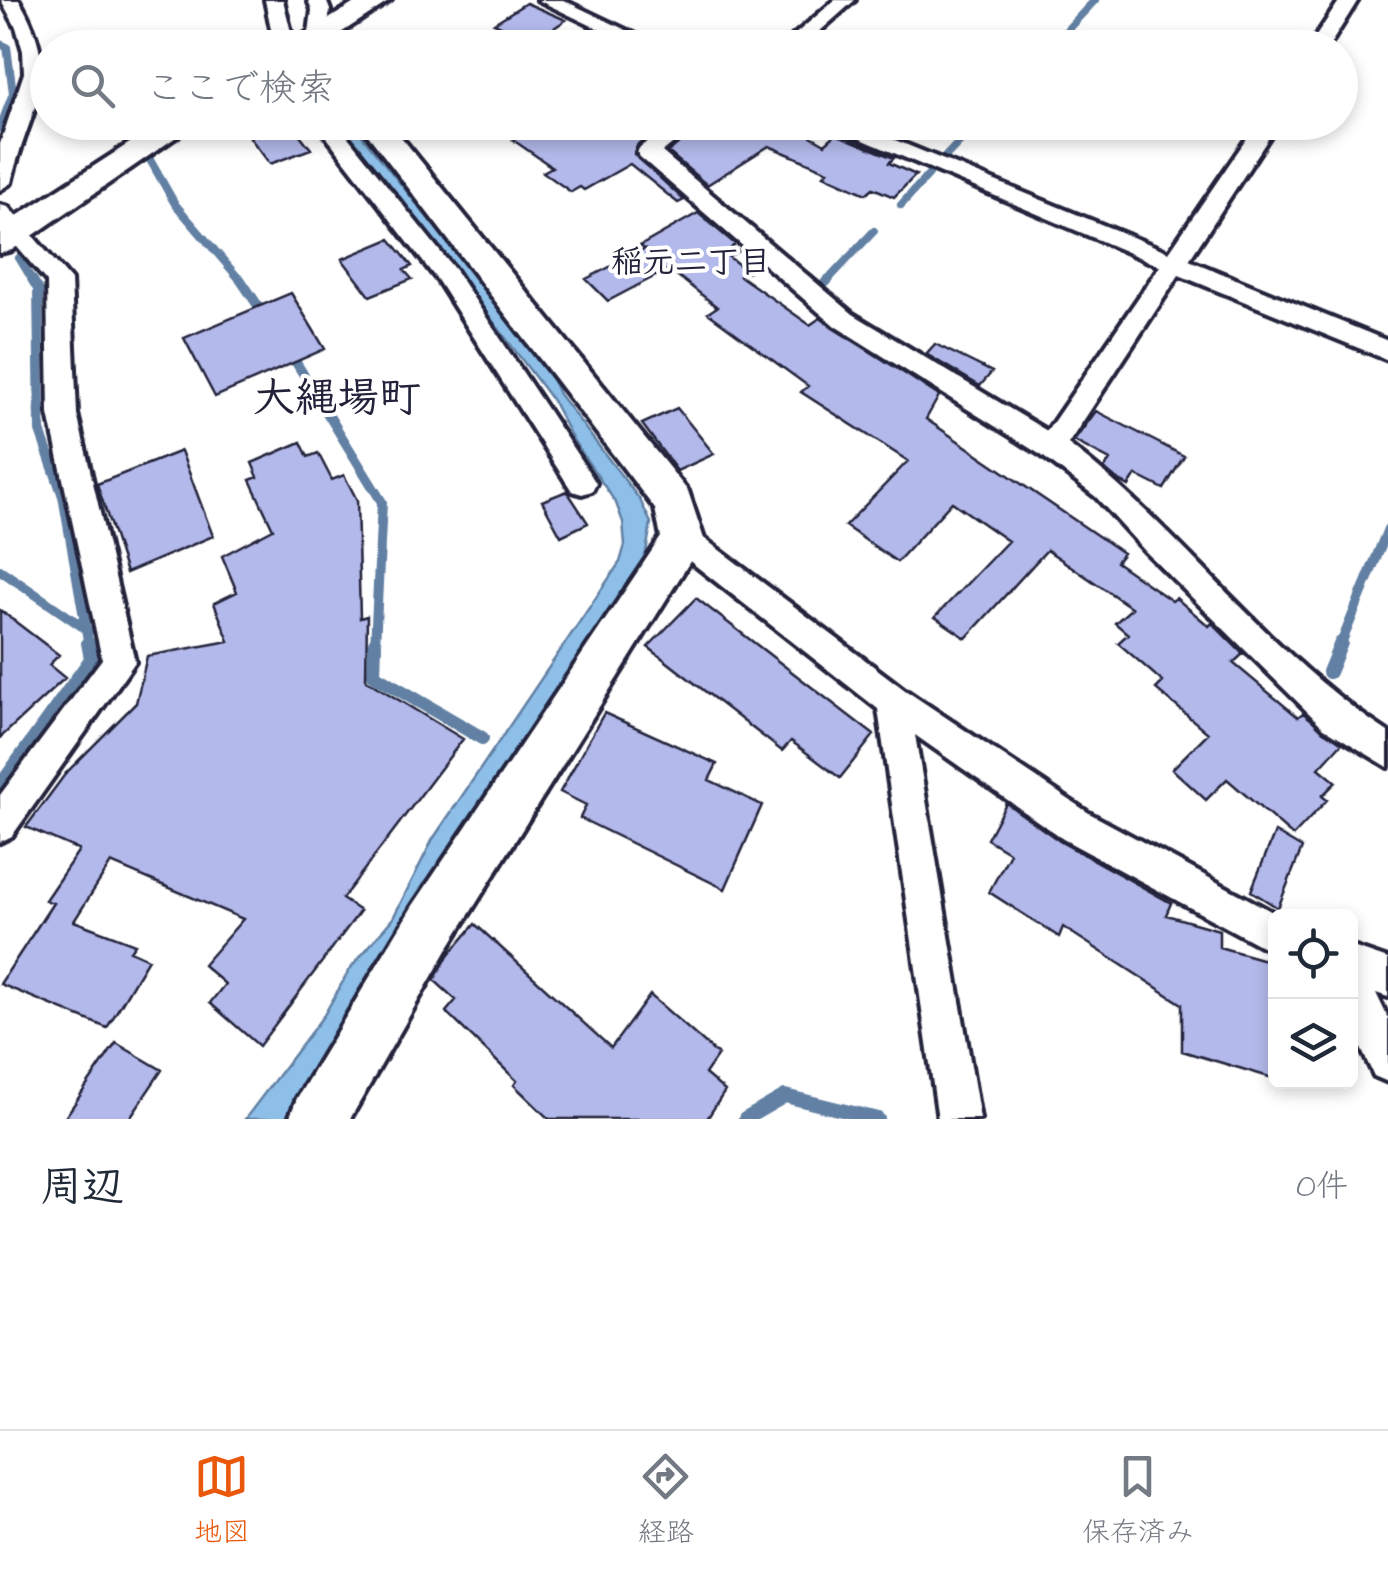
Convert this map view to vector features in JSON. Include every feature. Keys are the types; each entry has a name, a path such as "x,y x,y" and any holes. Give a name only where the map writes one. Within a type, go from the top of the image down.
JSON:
{"street":[{"path":"10,0 30,39"},
{"path":"274,0 281,30"},
{"path":"316,30 321,10 317,0"},
{"path":"331,30 378,0"},
{"path":"547,0 614,30"},
{"path":"810,30 846,0"},
{"path":"1330,30 1349,0"},
{"path":"0,182 30,98"},
{"path":"0,824 119,662 63,414 59,280 6,228 152,140"},
{"path":"338,140 425,246 541,416 582,484"},
{"path":"387,140 674,503 684,540 893,701 1076,826 1268,930"},
{"path":"665,140 648,152 844,320 1052,447 1106,489 1156,543 1336,717 1388,751"},
{"path":"875,140 1388,351"},
{"path":"1052,447 1257,140"},
{"path":"318,1119 431,926 684,540"},
{"path":"893,701 959,1119"},
{"path":"1358,968 1388,978"},
{"path":"1358,999 1388,1062"}],"water":[{"path":"350,140 366,140 547,367 559,394 640,500 651,523 644,564 286,1119 245,1119 324,1015 350,969 393,918 433,839 620,562 625,545 616,503 573,440 552,400 434,242"}],"building":[{"path":"526,3 566,20 551,30 510,30 494,23"},
{"path":"252,140 304,140 311,149 270,164"},
{"path":"513,140 643,140 634,154 684,200 678,203 630,164 584,190 580,187 571,192 543,172 552,167"},
{"path":"682,140 818,140 825,144 829,140 850,140 894,158 889,163 916,175 894,197 873,188 866,194 824,175 828,171 769,146 707,185 668,152"},
{"path":"698,213 735,244 732,247 738,251 729,257 748,272 740,276 810,325 820,318 939,396 926,419 1123,553 1116,562 1172,601 1176,598 1209,626 1212,623 1243,654 1233,663 1298,717 1303,713 1342,743 1319,768 1336,782 1322,796 1327,800 1293,836 1227,779 1206,800 1172,769 1208,733 1156,689 1163,682 1118,643 1128,634 1115,623 1132,608 1047,550 966,638 935,617 1008,541 952,502 897,562 845,526 908,461 801,392 808,386 708,313 717,307 669,269 608,301 586,279 645,249 640,246"},
{"path":"390,239 412,266 404,270 412,279 370,296 342,259"},
{"path":"291,293 325,349 215,397 184,338"},
{"path":"935,344 992,372 980,386 926,354"},
{"path":"677,408 714,454 677,471 642,424"},
{"path":"1096,411 1184,456 1164,489 1136,475 1129,486 1104,469 1110,460 1074,441"},
{"path":"301,442 308,457 318,453 332,480 344,475 357,500 360,618 367,616 366,680 463,739 342,899 360,911 259,1046 210,1003 225,984 203,965 243,919 111,863 74,921 135,944 130,951 148,959 107,1028 0,984 53,903 45,900 79,850 26,827 66,773 136,703 147,656 229,641 214,603 237,592 222,556 273,529 250,480 258,477 252,463"},
{"path":"181,451 213,536 126,573 97,484"},
{"path":"567,491 588,523 561,536 542,501"},
{"path":"696,598 874,735 840,778 791,741 782,751 648,647"},
{"path":"0,610 59,655 49,665 65,678 0,738"},
{"path":"604,713 717,764 709,780 762,805 725,889 580,818 586,805 560,792"},
{"path":"1006,803 1061,842 1171,903 1166,915 1219,930 1219,947 1268,961 1268,1077 1182,1051 1182,1004 1063,927 1059,937 989,892 1010,853 987,839"},
{"path":"1275,832 1302,848 1278,908 1251,891"},
{"path":"475,924 611,1048 650,995 718,1055 705,1074 725,1091 707,1119 549,1119 514,1085 517,1081 446,1012 456,1000 434,980"},
{"path":"116,1043 162,1070 129,1119 64,1119"}],"waterway":[{"path":"1067,30 1095,0"},
{"path":"0,44 7,47 13,93 0,128"},
{"path":"945,157 961,140"},
{"path":"149,158 175,204 241,281"},
{"path":"901,205 929,174"},
{"path":"827,281 874,231"},
{"path":"19,258 33,281"},
{"path":"32,279 38,289 40,431 63,496 86,629"},
{"path":"240,279 267,319"},
{"path":"289,351 382,502 375,646"},
{"path":"1340,646 1388,529"},
{"path":"0,570 86,629"},
{"path":"86,629 89,646"},
{"path":"0,786 91,659 88,643"},
{"path":"375,643 374,675 482,738"},
{"path":"1329,672 1341,643"},
{"path":"745,1119 785,1096 878,1119"}],"district":[{"name":"稲元二丁目","path":"691,262"},
{"name":"大縄場町","path":"337,399"}]}
